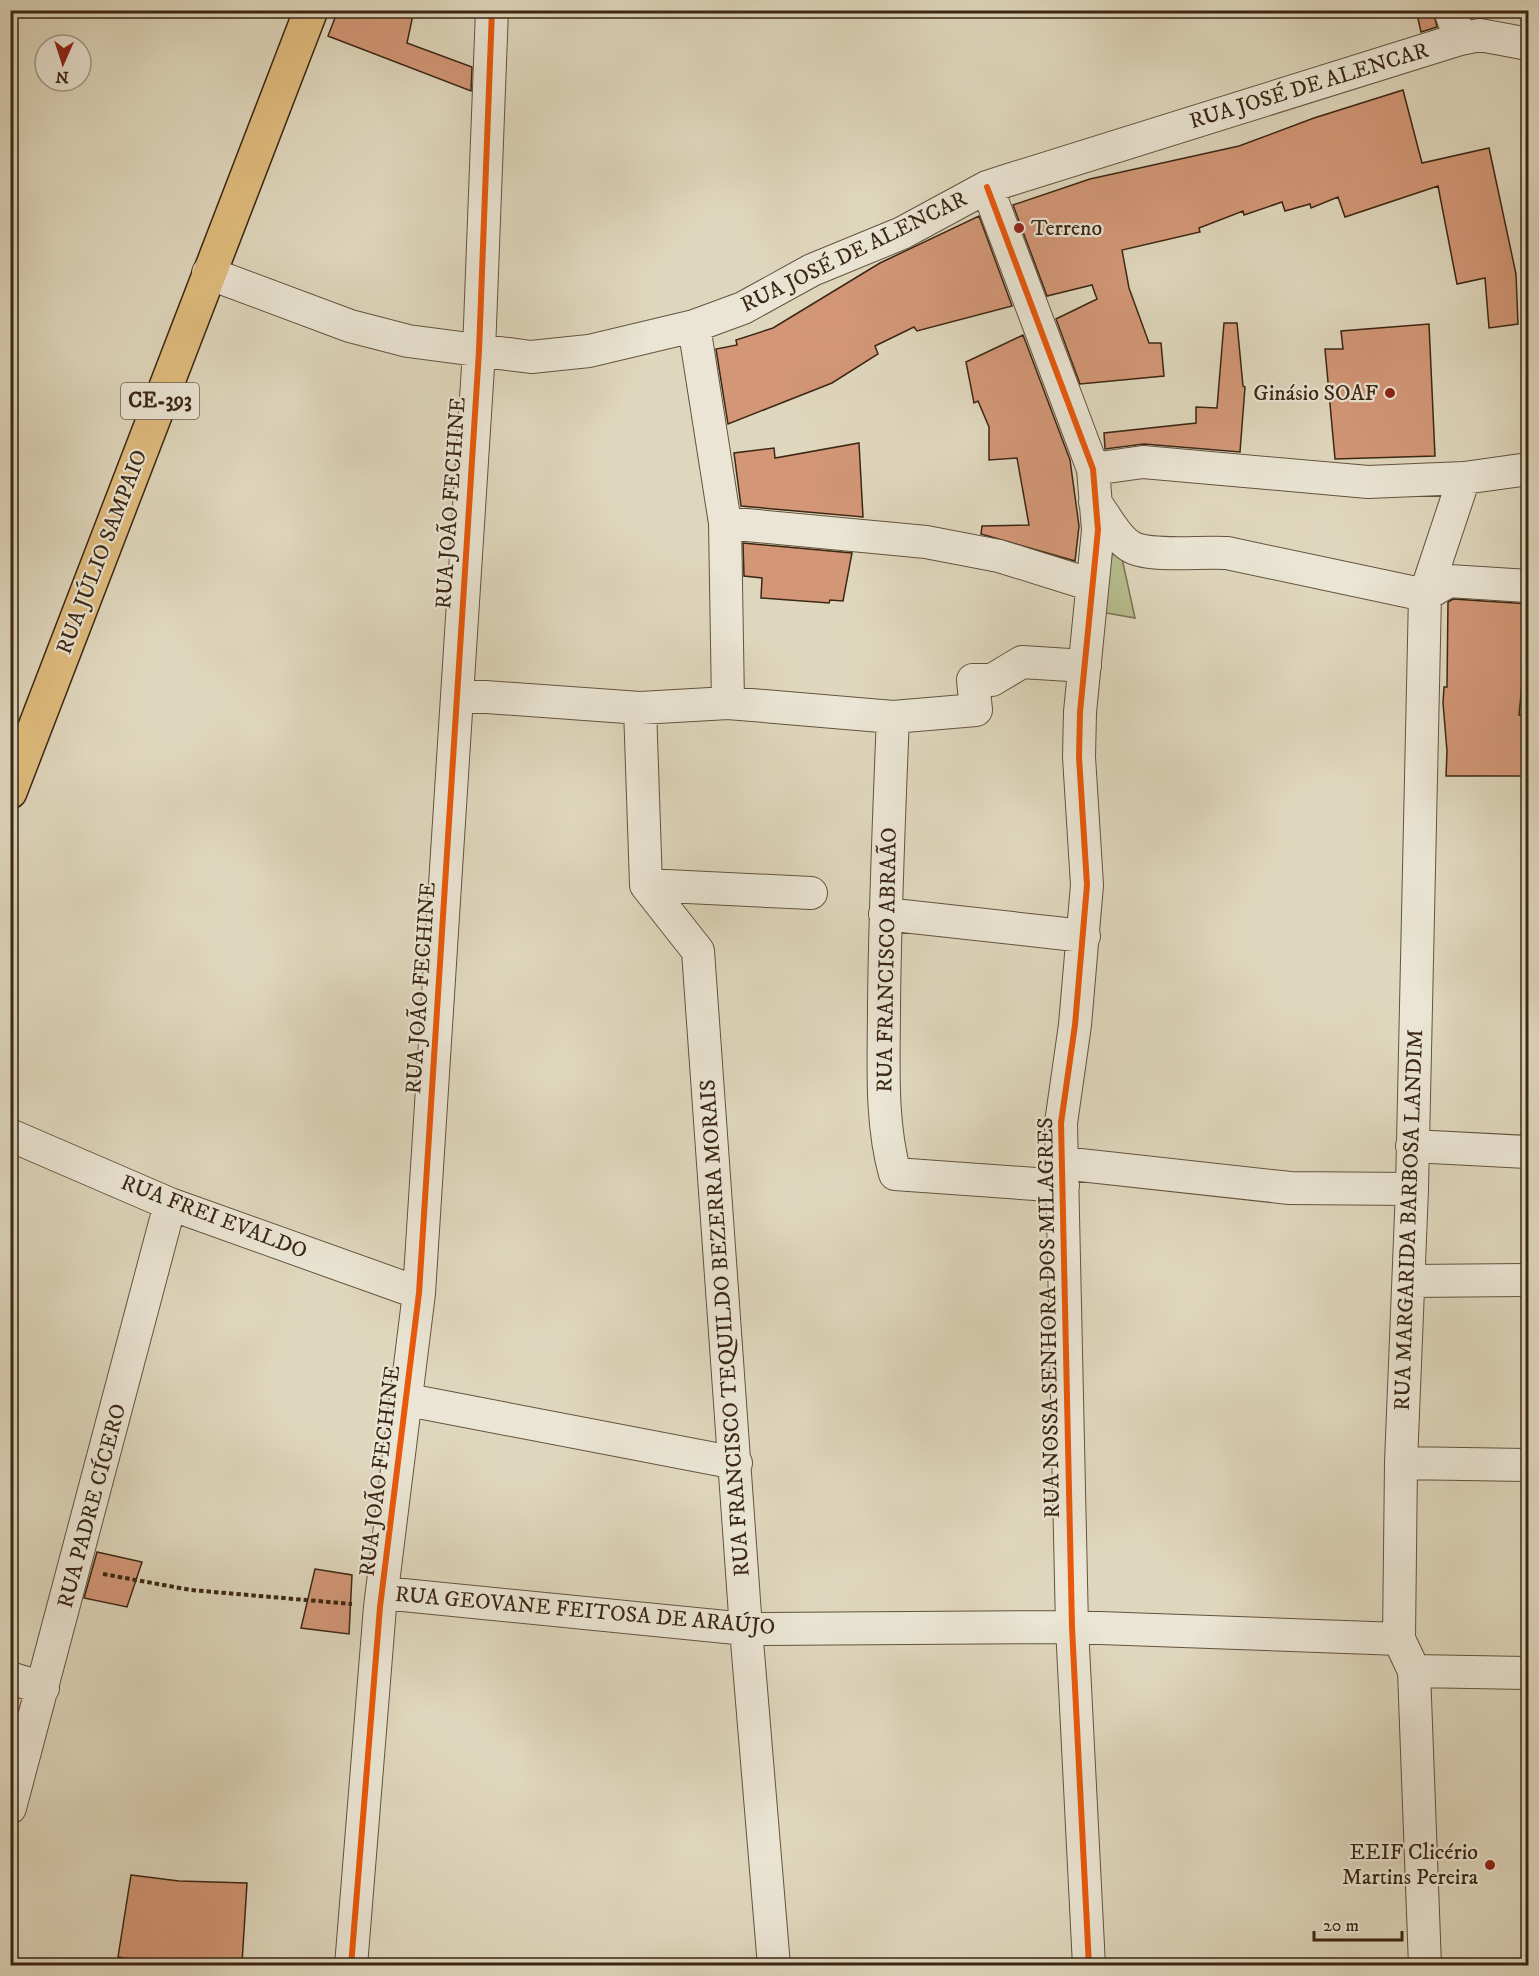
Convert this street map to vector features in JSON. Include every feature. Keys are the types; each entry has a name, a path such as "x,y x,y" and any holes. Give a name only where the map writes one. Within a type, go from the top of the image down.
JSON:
{"main road":[{"name":"RUA JÚLIO SAMPAIO","path":"10,792 311,10"}],"street":[{"name":"RUA JOÃO FECHINE","path":"351,1965 382,1600 408,1400 419,1293 479,351 492,10"},
{"name":"RUA JOSÉ DE ALENCAR","path":"208,273 350,326 408,340 531,357 589,351 694,326 743,308 812,270 902,233 987,187 1455,25 1480,35 1528,44"},
{"name":"RUA NOSSA SENHORA DOS MILAGRES","path":"987,187 1093,469 1098,530 1079,757 1087,885 1084,936 1061,1124 1072,1627 1089,1965"},
{"path":"694,326 725,523 728,704"},
{"path":"1093,469 1143,462 1368,482 1464,478 1528,469"},
{"name":"RUA MARGARIDA BARBOSA LANDIM","path":"1425,1965 1414,1671 1399,1639 1401,1463 1412,1189 1425,595 1464,478"},
{"path":"1095,502 1128,545 1145,554 1196,551 1227,553 1425,595 1449,581 1528,586"},
{"path":"725,523 926,542 999,556 1092,585"},
{"path":"458,695 640,708 728,704 893,717 976,710 973,681 992,680 1022,663 1085,666"},
{"path":"640,708 646,885 811,893"},
{"name":"RUA FRANCISCO ABRAÃO","path":"893,717 885,914 884,1077 888,1151 895,1174 922,1177 1062,1175"},
{"name":"RUA FRANCISCO TEQUILDO BEZERRA MORAIS","path":"646,885 698,951 746,1629 774,1965"},
{"path":"885,914 1084,936"},
{"name":"RUA FREI EVALDO","path":"10,1135 170,1204 419,1293"},
{"path":"1412,1146 1528,1152"},
{"path":"1062,1175 1290,1188 1412,1189"},
{"name":"RUA PADRE CÍCERO","path":"10,1808 76,1569 170,1204"},
{"path":"1409,1281 1528,1280"},
{"path":"408,1400 736,1463"},
{"path":"1401,1463 1528,1465"},
{"name":"RUA GEOVANE FEITOSA DE ARAÚJO","path":"382,1600 746,1629 1072,1627 1399,1639"},
{"path":"1414,1671 1528,1673"},
{"path":"10,1678 43,1688"}],"path":[{"path":"76,1569 191,1590 382,1600"}],"green space":[{"path":"1118,540 1135,618 1100,612 1107,544"}],"building":[{"path":"338,10 414,10 407,43 472,67 471,91 328,36"},
{"path":"1416,10 1433,10 1437,27 1421,32"},
{"path":"1403,90 1422,163 1489,148 1516,274 1518,324 1489,328 1485,278 1457,284 1438,186 1345,217 1338,197 1311,208 1310,204 1285,211 1282,202 1244,215 1243,211 1199,228 1200,232 1122,250 1129,288 1149,343 1161,343 1164,376 1080,384 1056,319 1097,299 1092,285 1047,296 1013,205 1090,179 1239,146 1314,118"},
{"path":"979,216 1012,306 917,331 914,327 875,346 878,354 832,383 728,424 716,349 737,345 736,340 773,328 880,263"},
{"path":"1224,323 1237,323 1243,386 1245,387 1240,452 1144,444 1105,449 1104,433 1196,423 1196,407 1217,408"},
{"name":"Ginásio SOAF","path":"1429,324 1435,456 1335,459 1325,349 1343,349 1341,331"},
{"path":"1023,335 1070,460 1079,526 1075,561 981,534 982,526 1029,525 1017,458 989,460 989,427 978,401 974,403 966,362"},
{"path":"859,443 863,517 741,506 734,453 774,448 775,458"},
{"path":"743,543 852,553 843,601 830,600 829,603 761,598 762,578 744,576"},
{"path":"1453,599 1528,604 1528,665 1524,664 1519,715 1528,715 1528,776 1446,776 1447,751 1443,703 1444,687 1447,687 1448,602"},
{"path":"97,1552 142,1562 127,1607 84,1598"},
{"path":"315,1569 352,1575 349,1634 301,1628"},
{"path":"131,1875 179,1881 247,1883 242,1963 185,1961 184,1965 173,1965 118,1957"}],"cycle path":[{"path":"351,1966 380,1607 419,1293 479,351 492,10"},
{"path":"987,187 1093,469 1098,530 1080,712 1079,757 1087,885 1075,1025 1061,1123 1072,1627 1089,1966"}],"place":[{"name":"Terreno","path":"1019,228"},
{"name":"Ginásio SOAF","path":"1390,393"},
{"name":"EEIF Clicério Martins Pereira","path":"1490,1865"}]}
